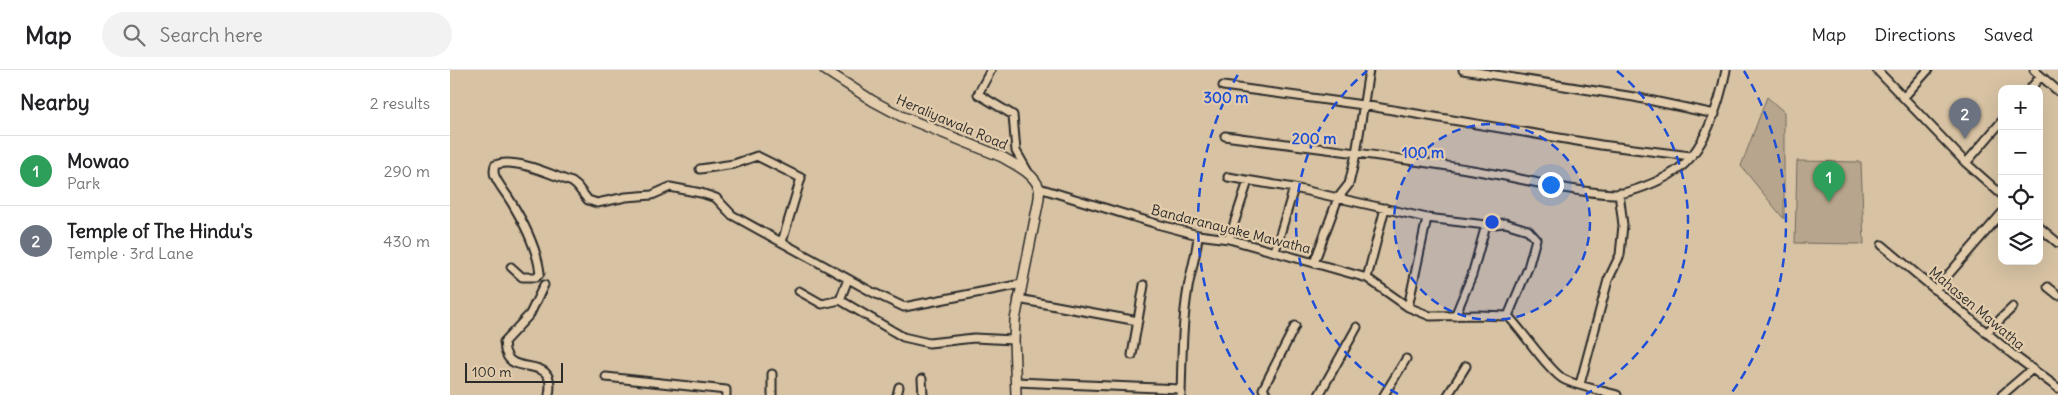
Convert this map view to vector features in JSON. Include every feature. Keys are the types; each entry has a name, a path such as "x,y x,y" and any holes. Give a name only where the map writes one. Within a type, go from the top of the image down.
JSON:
{"street":[{"name":"Heraliyawala Road","path":"825,70 865,96 901,116 986,150 1016,165 1030,176 1039,188"},
{"path":"991,70 978,94 1013,116 1016,151 1030,176"},
{"path":"1314,263 1338,198 1349,184 1356,154 1369,70"},
{"path":"1463,70 1634,97 1715,114"},
{"path":"1225,136 1472,170 1562,187 1619,193 1645,186 1673,173 1691,156 1715,114 1726,70"},
{"path":"1877,70 1966,163 1998,191"},
{"path":"1904,97 1928,70"},
{"path":"2034,70 2058,91"},
{"path":"2033,85 2041,76"},
{"path":"1223,86 1363,105 1601,145 1691,156"},
{"path":"1966,163 1998,126"},
{"path":"700,170 734,164 757,156 802,178 782,242"},
{"path":"511,267 522,277 536,277 540,273 538,259 511,201 495,177 493,170 495,165 503,162 520,164 572,182 588,200 596,203 626,196 652,195 670,187 701,192 716,198 732,215 848,279 904,307 1022,284"},
{"path":"1228,177 1294,188 1427,218 1486,225 1505,223 1528,230 1536,239 1528,268 1508,316 1563,380 1617,395"},
{"path":"1230,239 1248,181"},
{"path":"1016,395 1014,340 1018,299 1038,204 1039,188"},
{"name":"Bandaranayake Mawatha","path":"1039,188 1198,235 1230,239 1367,278 1408,307 1430,316 1508,316"},
{"path":"1276,251 1294,188"},
{"path":"1580,384 1608,280 1620,255 1623,225 1619,193"},
{"path":"1367,278 1386,208"},
{"path":"1408,307 1427,218"},
{"path":"1936,290 1998,219"},
{"path":"1455,316 1472,275 1486,225"},
{"path":"2043,230 2058,243"},
{"path":"1016,382 1181,392 1188,288 1196,254 1198,235"},
{"name":"Mahasen Mawatha","path":"1882,245 1986,333 2058,388"},
{"path":"840,300 848,279"},
{"path":"544,285 530,314 504,342 506,354 512,362 537,368 545,372 551,384 550,395"},
{"path":"1132,355 1144,286"},
{"path":"2048,287 2058,295"},
{"path":"799,291 822,304 840,300 903,337 929,343 974,338 1014,340"},
{"path":"1018,299 1138,322"},
{"path":"1986,333 2013,307"},
{"path":"1267,395 1263,389 1295,326"},
{"path":"1319,395 1357,327"},
{"path":"1384,395 1406,358"},
{"path":"1448,395 1466,366"},
{"path":"2002,395 2032,370"},
{"path":"772,374 772,395"},
{"path":"606,377 726,390 726,395"},
{"path":"922,379 923,395"},
{"path":"898,395 899,387"}],"shaded area":[{"path":"1767,97 1784,112 1784,219 1741,166"},
{"path":"1797,161 1861,162 1864,244 1795,243"}],"place":[{"name":"Temple of The Hindu's","path":"1965,139"},
{"name":"Mowao","path":"1829,202"}]}
